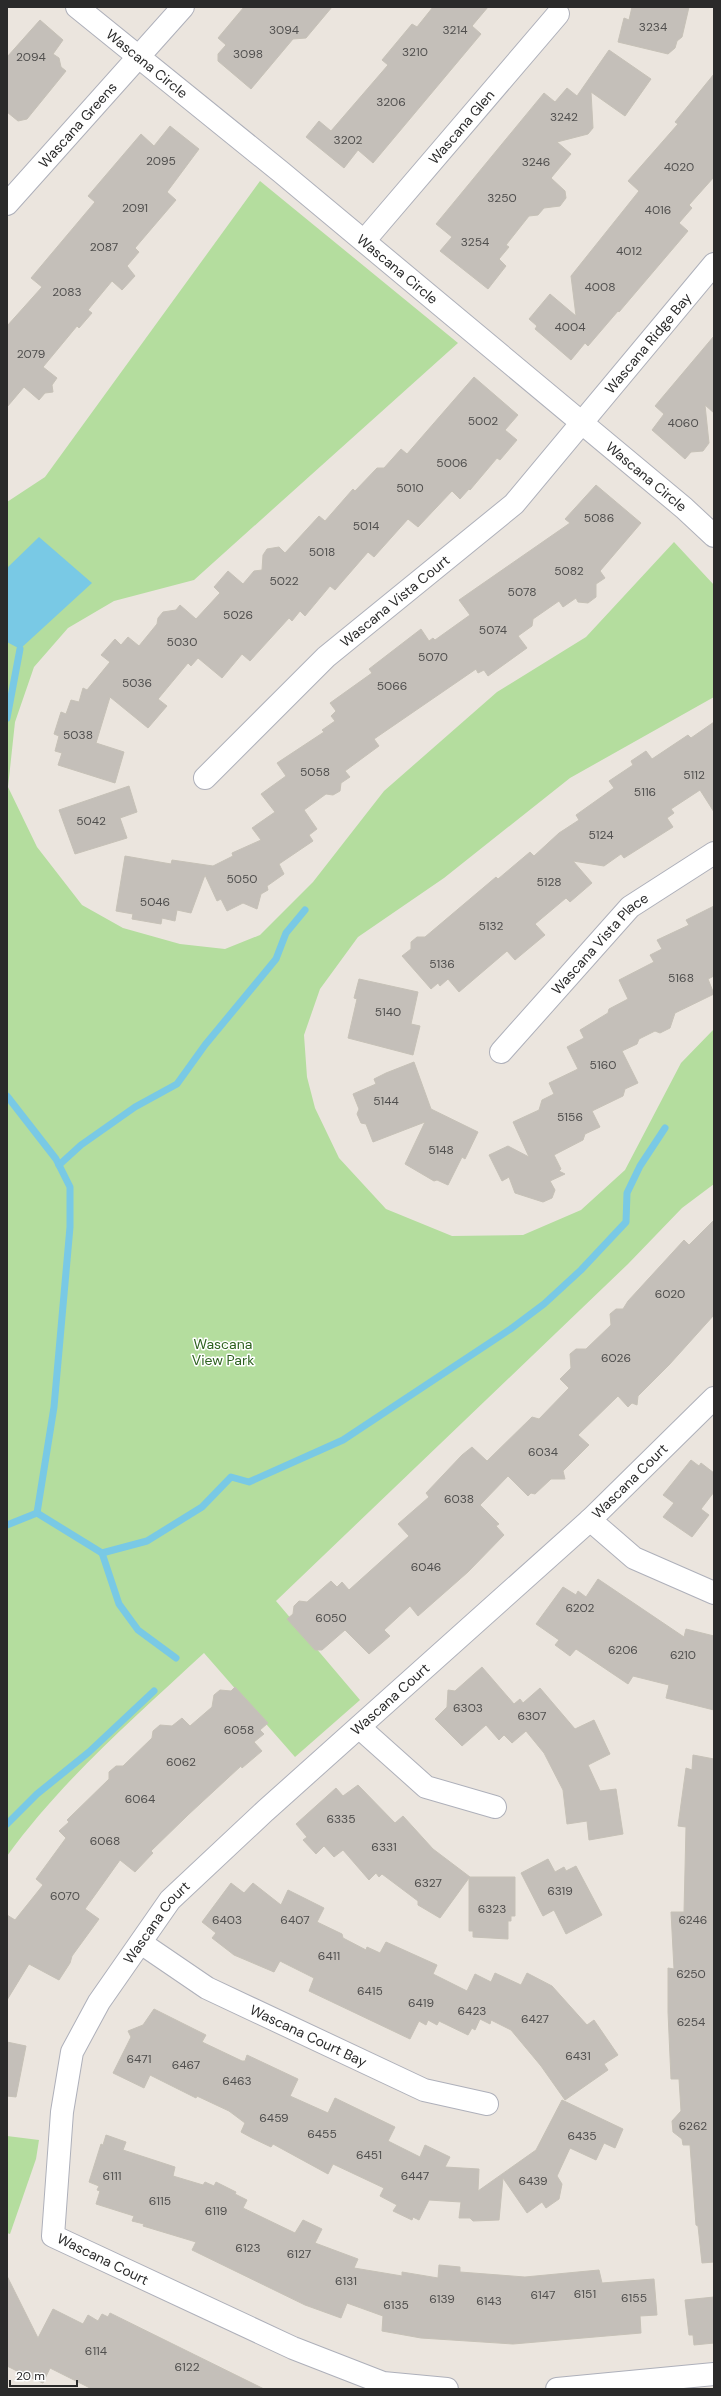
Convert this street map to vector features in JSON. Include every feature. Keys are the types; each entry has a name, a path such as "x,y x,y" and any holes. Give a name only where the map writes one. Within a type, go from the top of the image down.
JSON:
{"street":[{"name":"Wascana Circle","path":"77,7 364,241 582,422 684,508 714,536"},
{"path":"138,58 183,7"},
{"name":"Wascana Glen","path":"364,241 558,14"},
{"name":"Wascana Greens","path":"10,193 138,58"},
{"name":"Wascana Ridge Bay","path":"582,422 714,264"},
{"name":"Wascana Vista Court","path":"205,778 326,657 514,504 582,422"},
{"name":"Wascana Vista Place","path":"501,1052 630,907 714,853"},
{"name":"Wascana Court","path":"447,2389 383,2383 293,2348 52,2236 62,2112 72,2052 98,2002 170,1900 265,1811 360,1728 590,1520 714,1398"},
{"path":"590,1520 634,1558 714,1592"},
{"path":"360,1728 426,1787 495,1807"},
{"name":"Wascana Court Bay","path":"141,1943 207,1988 424,2090 487,2104"},
{"path":"557,2389 714,2374"}],"green space":[{"name":"Wascana View Park","path":"260,181 458,343 194,580 114,601 68,628 34,667 15,722 8,787 37,847 82,905 123,928 180,944 225,949 260,935 313,882 384,791 497,692 586,637 674,542 714,585 714,697 570,778 444,878 358,937 320,989 304,1035 307,1077 315,1108 339,1158 386,1209 452,1236 523,1235 581,1210 625,1170 681,1063 714,1029 714,1184 682,1208 628,1264 276,1601 360,1700 295,1757 204,1653 126,1725 76,1775 29,1828 7,1856 7,502 45,477"},
{"path":"7,2136 39,2140 36,2159 10,2234 7,2233"}],"water":[{"path":"39,537 92,583 20,649 7,642 7,568"}],"building":[{"path":"244,7 332,7 306,38 293,39 251,89 218,61 218,54 226,45 218,38"},
{"path":"433,7 488,7 472,26 481,34 373,163 358,150 344,168 306,137 319,121 331,131 388,65 382,60 412,24 417,27"},
{"path":"632,7 689,7 682,37 677,41 675,48 668,54 618,42 624,18 629,20"},
{"path":"40,20 63,40 53,54 59,58 61,67 66,71 27,119 18,121 7,112 7,57"},
{"path":"609,50 651,79 625,116 591,92 593,128 588,134 557,142 571,154 551,178 565,191 566,198 560,206 544,208 538,215 529,216 506,245 509,247 499,259 506,266 488,289 440,251 452,237 436,224 544,93 555,102 567,88 577,96"},
{"path":"714,74 714,177 689,205 692,208 679,223 688,231 619,312 618,311 588,346 585,343 571,360 535,329 537,326 529,319 550,294 576,316 571,276 639,191 628,181 678,124 675,122"},
{"path":"170,126 199,149 167,192 176,200 135,248 139,252 127,266 135,276 122,290 112,281 88,310 92,313 79,328 77,326 43,367 57,378 52,385 53,392 45,393 39,400 24,387 7,407 7,326 42,287 31,278 95,202 88,196 141,134 154,146"},
{"path":"714,336 714,413 705,405 709,443 703,451 691,452 685,459 652,430 664,414 655,406"},
{"path":"474,377 518,415 505,430 517,440 500,460 497,458 470,490 469,489 460,499 452,491 418,527 408,519 374,557 368,552 335,590 330,586 305,616 300,611 292,621 289,618 250,661 242,654 222,678 198,658 191,666 188,663 158,699 167,706 148,728 110,697 96,743 124,752 115,783 58,765 62,753 55,751 59,736 54,734 61,712 66,714 71,700 79,702 83,688 87,690 110,662 101,655 115,639 121,645 128,637 139,646 157,624 158,618 163,612 176,610 180,605 196,619 220,593 214,587 228,571 243,584 254,571 262,570 263,555 267,549 279,547 285,553 319,516 325,521 353,489 355,491 377,468 384,468 401,449 407,454"},
{"path":"596,485 641,523 600,571 605,578 596,584 596,597 588,603 578,602 576,598 563,607 559,601 533,619 532,626 518,636 527,648 488,676 484,670 478,673 476,669 374,739 379,746 345,771 350,777 341,783 340,791 333,795 326,794 304,810 317,829 309,835 313,841 279,864 284,874 267,886 268,890 261,894 257,909 243,903 227,911 221,899 217,901 205,875 191,913 177,910 175,921 162,918 161,924 132,919 133,914 116,911 125,856 171,864 172,860 213,866 233,856 232,853 261,840 252,828 275,812 261,794 286,776 277,763 324,732 322,730 335,721 331,716 336,711 330,703 372,673 369,669 421,629 429,641 433,638 435,640 470,615 459,600 570,523 565,519"},
{"path":"714,722 714,812 700,790 671,809 674,813 667,818 673,827 624,858 621,854 604,866 573,861 592,883 570,902 566,898 535,924 545,935 515,960 507,951 459,992 448,979 440,986 438,983 431,989 402,956 411,949 411,942 417,937 425,937 496,877 498,879 530,852 534,856 559,833 579,820 576,815 614,788 609,781 633,765 631,761 646,751 652,759 688,735 691,738"},
{"path":"129,786 137,812 120,818 127,838 75,854 59,810"},
{"path":"714,906 714,976 708,979 714,994 675,1013 670,1028 660,1033 655,1031 639,1039 637,1044 622,1051 638,1083 625,1089 623,1096 592,1111 600,1127 585,1134 583,1140 554,1155 561,1169 559,1171 565,1174 550,1181 555,1190 552,1198 543,1202 515,1193 509,1177 502,1181 489,1155 508,1146 529,1157 513,1122 539,1110 542,1100 554,1094 549,1083 578,1069 567,1047 584,1038 580,1030 608,1013 609,1009 628,999 619,980 654,962 650,955 662,949 657,940 689,925 686,920"},
{"path":"359,979 418,992 411,1024 420,1026 413,1055 348,1038 357,999 354,998"},
{"path":"414,1062 431,1109 478,1132 465,1159 462,1157 448,1185 437,1180 434,1181 405,1164 425,1122 373,1142 366,1124 361,1123 357,1114 359,1109 353,1094 376,1084 374,1079"},
{"path":"714,1220 714,1315 669,1365 638,1396 637,1405 632,1403 628,1407 618,1396 578,1435 589,1445 563,1471 565,1479 551,1479 535,1494 531,1493 528,1496 508,1476 480,1505 499,1524 496,1526 504,1535 468,1572 418,1616 410,1606 384,1630 390,1636 369,1654 345,1630 322,1650 315,1650 287,1619 293,1614 294,1606 299,1601 307,1602 331,1581 337,1587 342,1582 349,1590 409,1536 398,1524 429,1497 426,1493 462,1455 472,1447 487,1461 532,1417 539,1419 569,1388 560,1379 571,1368 570,1354 576,1349 586,1349 611,1325 610,1314 616,1309 623,1309 628,1301 684,1240 689,1245"},
{"path":"691,1460 699,1466 701,1463 714,1473 714,1492 701,1509 709,1515 692,1537 663,1517 674,1503 663,1495"},
{"path":"598,1579 684,1637 686,1629 714,1636 714,1710 666,1698 669,1685 633,1676 628,1684 576,1649 570,1656 555,1645 559,1640 536,1624 563,1587 576,1595 578,1591 586,1597"},
{"path":"482,1667 514,1704 520,1699 523,1703 540,1688 575,1729 594,1720 610,1754 588,1765 600,1791 616,1789 623,1834 589,1840 587,1821 567,1824 563,1790 544,1753 526,1731 512,1743 504,1735 499,1740 486,1725 462,1746 435,1719 447,1707 448,1690 455,1691"},
{"path":"235,1687 268,1723 260,1730 264,1734 254,1742 262,1751 242,1768 241,1766 188,1815 151,1851 153,1853 135,1872 120,1860 85,1909 99,1919 72,1956 70,1963 59,1980 29,1964 7,2000 7,1915 15,1920 43,1885 36,1879 66,1838 59,1831 69,1822 67,1820 109,1779 109,1772 116,1766 123,1766 152,1738 153,1731 160,1725 172,1726 182,1718 190,1726 212,1707 214,1695 220,1690 231,1691"},
{"path":"693,1755 714,1759 714,2262 702,2263 698,2226 696,2225 690,2145 683,2145 682,2139 673,2132 672,2121 681,2111 679,2079 671,2079 668,2012 668,1968 674,1969 671,1912 684,1912 686,1827 678,1826 686,1768 692,1770"},
{"path":"358,1785 395,1823 403,1816 433,1849 470,1877 515,1877 515,1916 511,1916 511,1921 508,1921 508,1939 473,1937 473,1931 469,1931 469,1878 440,1918 418,1905 418,1901 382,1874 379,1877 376,1873 369,1880 343,1850 334,1857 324,1846 316,1854 303,1840 307,1837 296,1824 336,1788 343,1796"},
{"path":"548,1859 555,1872 564,1867 566,1871 576,1866 602,1915 566,1934 554,1910 543,1916 521,1873"},
{"path":"231,1883 244,1893 253,1883 281,1905 288,1890 324,1908 317,1922 342,1934 343,1938 366,1950 367,1947 380,1953 386,1942 437,1965 433,1974 467,1991 475,1974 491,1982 495,1973 521,1985 527,1973 552,1986 587,2025 594,2020 618,2055 604,2064 608,2070 565,2100 541,2066 511,2030 491,2020 490,2024 480,2019 475,2030 472,2028 468,2035 439,2021 437,2025 428,2020 426,2025 419,2021 410,2039 309,1991 314,1978 280,1961 274,1972 234,1955 212,1938 216,1933 202,1922"},
{"path":"154,2009 206,2035 202,2042 242,2061 245,2061 247,2055 298,2079 290,2096 328,2113 335,2098 395,2127 388,2141 420,2157 425,2145 450,2157 445,2167 479,2169 478,2191 536,2150 562,2100 623,2129 615,2148 604,2143 596,2160 570,2148 557,2176 562,2184 559,2199 546,2208 542,2202 527,2213 503,2178 499,2220 473,2221 470,2218 459,2218 461,2202 429,2200 419,2220 413,2217 412,2220 393,2211 397,2205 380,2196 384,2188 333,2164 328,2174 273,2144 271,2147 252,2138 241,2132 245,2123 229,2111 197,2096 196,2098 150,2075 144,2088 113,2073 131,2037 128,2031 143,2025"},
{"path":"7,2042 26,2046 16,2097 7,2096"},
{"path":"106,2135 126,2142 123,2150 175,2167 173,2176 203,2185 205,2182 214,2186 216,2182 236,2192 235,2194 247,2200 243,2208 295,2233 303,2220 322,2229 315,2243 358,2259 354,2268 402,2276 402,2272 438,2278 439,2265 460,2267 460,2272 525,2277 599,2270 602,2283 654,2279 657,2315 640,2316 641,2333 513,2344 421,2338 382,2331 383,2316 347,2303 341,2318 305,2305 192,2250 196,2242 143,2226 144,2224 132,2221 134,2216 96,2204 100,2191 97,2190 99,2186 89,2182 101,2144 103,2145"},
{"path":"7,2276 38,2338 53,2309 83,2324 88,2315 98,2321 102,2314 108,2317 110,2313 264,2389 92,2389 50,2368 43,2383 27,2376 7,2366"},
{"path":"714,2297 714,2343 694,2345 693,2335 689,2335 685,2300"}],"waterway":[{"path":"7,718 20,649"},
{"path":"59,1165 81,1145 135,1107 177,1084 205,1045 276,959 286,933 305,910"},
{"path":"7,1096 56,1159 70,1187 70,1227 54,1407 37,1513"},
{"path":"37,1513 102,1553 147,1541 202,1507 231,1477 249,1482 343,1440 512,1328 544,1304 581,1270 626,1222 627,1193 640,1166 665,1128"},
{"path":"7,1525 37,1513"},
{"path":"102,1553 119,1604 138,1630 176,1658"},
{"path":"7,1824 37,1794 89,1752 154,1691"}]}
